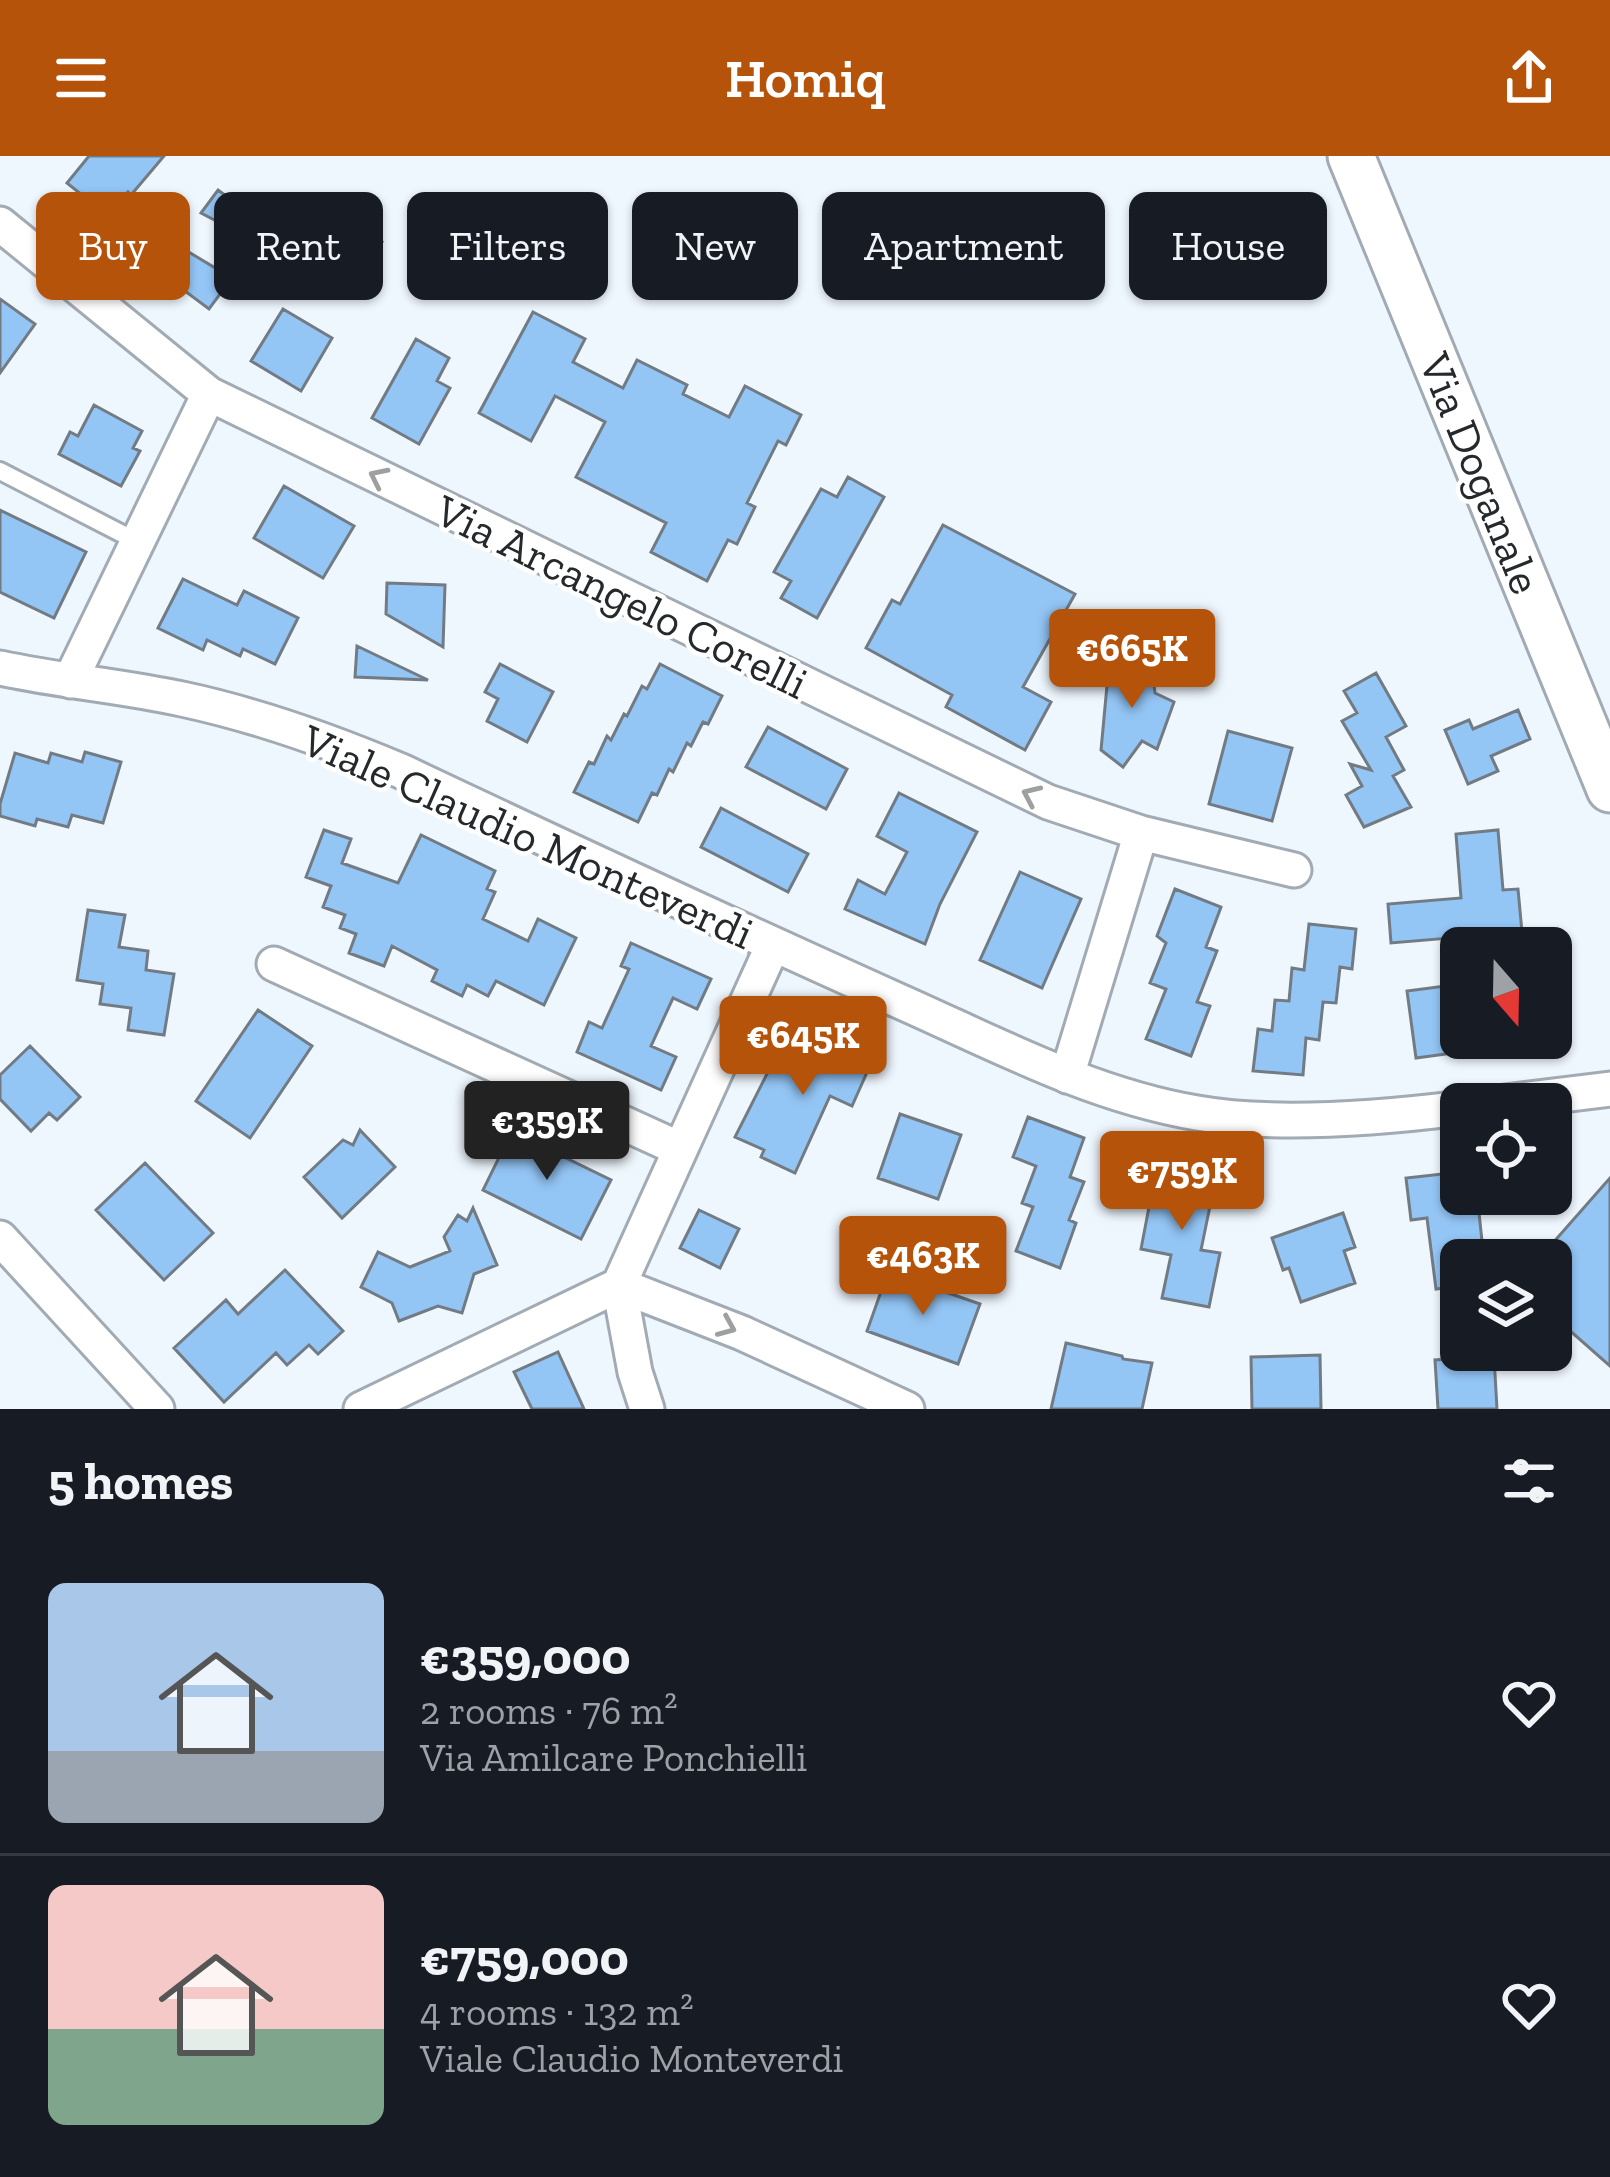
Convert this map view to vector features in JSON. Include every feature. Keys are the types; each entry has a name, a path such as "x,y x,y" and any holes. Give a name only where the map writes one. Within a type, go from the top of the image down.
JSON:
{"main road":[{"name":"Via Doganale","path":"1352,156 1610,789"}],"street":[{"name":"Via Arcangelo Corelli","path":"0,224 209,394 1016,788 1072,812 1142,833 1294,870"},
{"path":"70,681 209,394"},
{"name":"Viale Claudio Monteverdi","path":"0,668 197,703 348,750 1067,1076 1139,1100 1229,1117 1286,1119 1440,1110"},
{"path":"1067,1076 1142,833"},
{"path":"647,1409 630,1351 619,1285 773,945"},
{"path":"274,964 680,1149"},
{"path":"1572,1094 1610,1089"},
{"path":"0,1238 157,1409"},
{"path":"361,1409 619,1285 728,1328 907,1409"}],"lane":[{"path":"0,471 138,542"}],"building":[{"path":"89,156 164,156 134,192 78,192 67,183"},
{"path":"214,195 214,220 201,213"},
{"path":"190,253 214,267 216,300 209,309 190,295"},
{"path":"0,299 35,324 0,373"},
{"path":"283,309 332,338 301,391 251,361"},
{"path":"533,312 585,339 573,362 623,388 637,360 687,385 683,394 729,417 745,386 801,415 786,445 778,441 747,503 755,507 737,544 728,540 707,581 651,552 666,523 576,477 605,422 555,396 531,441 479,413"},
{"path":"416,339 449,358 437,381 450,388 419,444 372,418"},
{"path":"94,405 142,431 133,448 140,451 121,486 59,454 70,432 78,436"},
{"path":"848,477 884,497 817,618 781,598 791,581 774,572 821,489 837,497"},
{"path":"284,486 354,526 323,578 254,538"},
{"path":"0,510 86,552 54,618 0,592"},
{"path":"943,525 1075,594 1023,687 1051,702 1025,750 946,707 952,695 866,648 892,600 900,604"},
{"path":"183,579 237,605 244,591 298,618 275,664 243,649 240,656 207,640 203,650 158,628"},
{"path":"387,583 445,585 443,647 386,614"},
{"path":"357,646 428,680 355,677"},
{"path":"1151,662 1155,693 1174,702 1157,749 1142,741 1123,767 1101,750 1109,664"},
{"path":"500,664 553,692 527,742 487,721 498,699 485,692"},
{"path":"660,664 722,696 708,724 703,722 673,772 669,769 657,795 652,793 638,822 574,792 589,762 594,764 607,736 611,740"},
{"path":"1376,673 1406,726 1386,737 1404,770 1393,776 1411,807 1364,827 1346,795 1362,786 1350,764 1371,770 1342,721 1357,713 1344,691"},
{"path":"1518,710 1530,739 1491,756 1498,771 1468,784 1445,730 1469,720 1473,729"},
{"path":"768,727 847,769 826,809 746,767"},
{"path":"1228,731 1292,748 1272,821 1209,804"},
{"path":"85,752 121,762 103,823 72,815 68,827 37,819 35,826 0,816 15,753 48,763 51,753 82,762"},
{"path":"899,793 977,832 925,944 845,909 858,880 885,894 907,852 877,836"},
{"path":"721,808 808,854 788,892 701,847"},
{"path":"324,830 351,839 342,863 398,883 421,835 495,871 487,889 495,892 483,919 528,941 538,919 576,938 544,1005 496,981 488,996 467,985 462,996 432,981 437,970 392,946 384,966 349,953 356,934 340,928 345,915 323,907 331,886 306,877"},
{"path":"1498,830 1503,890 1518,889 1522,927 1440,927 1440,939 1391,943 1388,904 1461,898 1456,834"},
{"path":"1020,872 1081,899 1042,988 980,960"},
{"path":"1175,889 1221,907 1206,947 1217,951 1197,1002 1210,1006 1191,1056 1146,1039 1166,989 1150,983 1166,943 1157,936"},
{"path":"88,910 125,915 119,947 148,951 146,970 174,974 164,1035 128,1030 131,1008 100,1004 103,984 77,980"},
{"path":"1309,924 1356,929 1352,969 1340,967 1336,1003 1323,1002 1319,1040 1306,1038 1303,1075 1253,1071 1258,1029 1272,1031 1275,1000 1289,1001 1292,968 1304,970"},
{"path":"631,943 711,979 697,1009 673,998 651,1046 676,1057 661,1090 577,1052 589,1022 602,1028 629,969 621,966"},
{"path":"1440,987 1440,1055 1416,1058 1407,991"},
{"path":"258,1010 312,1046 250,1138 196,1101"},
{"path":"812,1032 834,1042 837,1035 876,1052 852,1106 830,1096 795,1173 761,1157 764,1150 735,1137 773,1062 795,1071"},
{"path":"30,1046 80,1097 57,1120 49,1113 31,1131 0,1099 0,1075"},
{"path":"900,1114 961,1135 938,1199 878,1178"},
{"path":"1028,1117 1084,1138 1070,1177 1084,1182 1069,1220 1076,1223 1060,1268 1016,1251 1033,1207 1022,1203 1036,1166 1013,1157"},
{"path":"514,1127 611,1180 581,1239 483,1190"},
{"path":"360,1130 395,1167 342,1218 304,1177 343,1140 353,1145"},
{"path":"145,1163 213,1233 164,1280 96,1210"},
{"path":"1157,1165 1216,1177 1201,1250 1220,1253 1209,1307 1162,1298 1171,1255 1141,1249"},
{"path":"1440,1174 1440,1215 1479,1215 1482,1239 1440,1239 1440,1289 1436,1289 1427,1218 1411,1220 1406,1178"},
{"path":"1610,1178 1610,1366 1572,1333 1572,1239 1556,1239"},
{"path":"473,1208 497,1265 474,1274 462,1313 438,1306 399,1321 392,1303 361,1287 378,1252 410,1267 450,1251 444,1237 458,1215 467,1221"},
{"path":"699,1210 739,1229 720,1268 680,1248"},
{"path":"1343,1213 1355,1247 1344,1251 1355,1283 1301,1302 1272,1238"},
{"path":"285,1270 343,1331 318,1354 309,1345 287,1365 276,1353 224,1402 174,1348 226,1300 238,1314"},
{"path":"888,1272 980,1304 958,1364 867,1331"},
{"path":"1066,1343 1152,1363 1142,1409 1051,1409"},
{"path":"558,1352 584,1409 532,1409 514,1372"},
{"path":"1320,1355 1321,1409 1252,1409 1251,1357"},
{"path":"1435,1360 1440,1360 1440,1371 1495,1371 1497,1409 1438,1409"}]}
